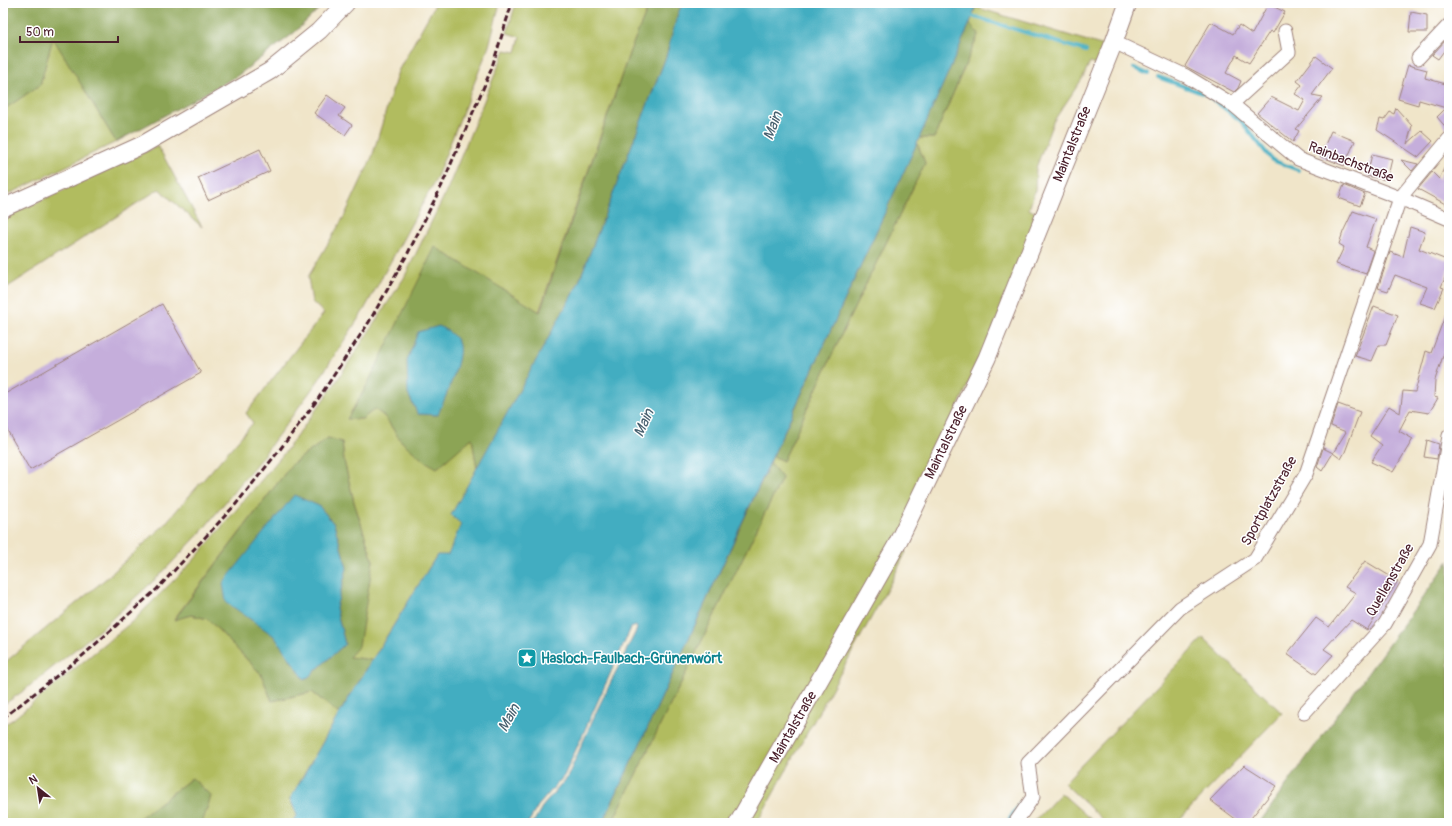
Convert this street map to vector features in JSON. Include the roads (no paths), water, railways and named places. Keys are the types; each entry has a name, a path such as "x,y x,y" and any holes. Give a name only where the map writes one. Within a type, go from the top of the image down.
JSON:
{"main road":[{"path":"3,208 142,145 270,71 319,31 346,3"},
{"name":"Maintalstraße","path":"738,823 896,546 987,358 1114,42 1128,3"}],"street":[{"path":"1418,58 1449,25"},
{"path":"1232,104 1289,52 1285,31"},
{"name":"Rainbachstraße","path":"1114,42 1186,76 1232,104 1298,159 1400,198 1449,219"},
{"path":"1400,198 1449,139"},
{"name":"Sportplatzstraße","path":"1015,823 1032,797 1028,763 1180,608 1254,559 1306,474 1400,198"},
{"name":"Quellenstraße","path":"1304,713 1385,624 1430,544 1449,436"}],"water":[{"name":"Main","path":"683,3 977,3 970,23 917,143 647,729 602,823 533,823 542,807 567,778 597,710 637,629 636,626 631,628 564,776 538,806 528,823 291,823 297,815 290,799 339,714 437,555 448,555 461,524 451,515 578,284 666,57 678,13"},
{"path":"439,326 452,334 458,342 459,357 449,389 438,415 418,414 408,394 407,361 418,332"},
{"path":"294,495 319,506 334,524 347,568 336,608 345,644 305,680 274,636 226,602 223,583"}],"waterway":[{"path":"972,16 1086,51"},
{"path":"1134,68 1148,74"},
{"path":"1158,77 1205,94"},
{"path":"1211,98 1241,121 1272,160 1298,170"},
{"path":"1007,823 1020,804"}],"railway":[{"path":"3,718 81,657 157,589 236,504 318,399 369,322 408,253 442,185 491,70 512,3"}],"place":[{"name":"Hasloch-Faulbach-Grünenwört","path":"527,658"}]}
